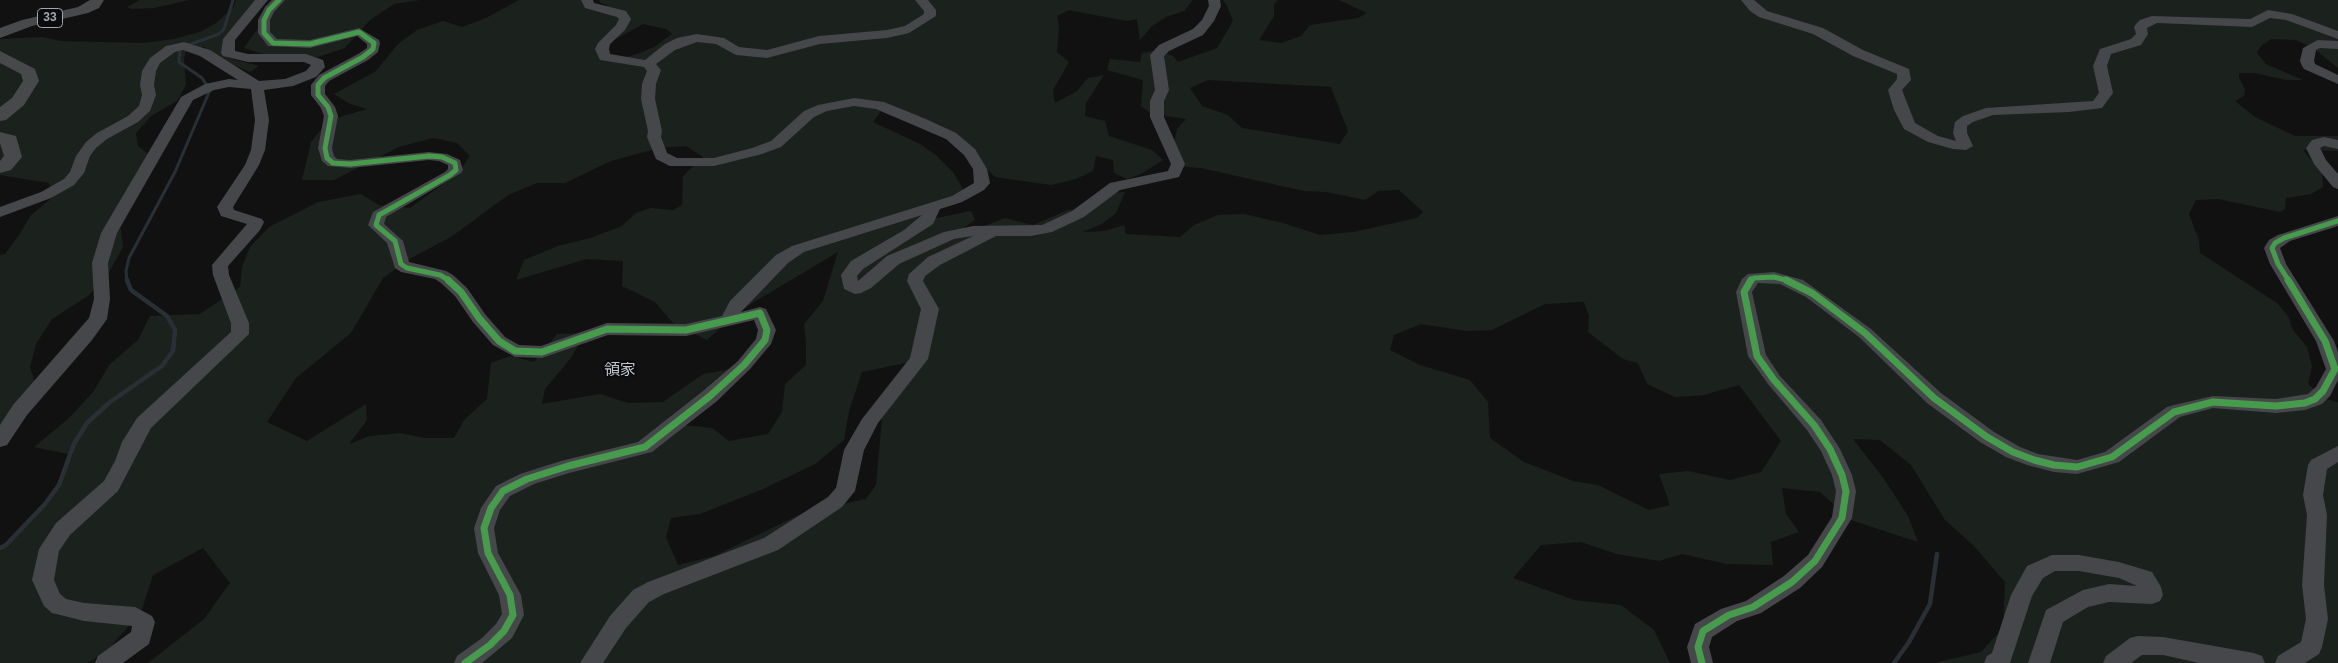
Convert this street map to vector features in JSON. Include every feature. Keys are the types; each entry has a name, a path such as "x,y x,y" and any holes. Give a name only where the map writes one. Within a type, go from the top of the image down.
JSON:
{"main road":[{"name":"33","path":"0,33 27,23 83,10 94,5 97,0"},
{"path":"0,56 29,72 31,81 18,101 0,116"},
{"path":"0,136 10,140 10,149 13,157 5,166 0,168"}],"street":[{"path":"0,440 20,410 50,374 86,336 98,319 102,299 100,263 109,233 162,137 188,97 210,87 229,83 271,86 294,81 311,74 318,67 318,63 306,58 248,58 228,52 228,39 262,0"},
{"path":"279,0 269,10 264,20 264,33 273,43 310,44 359,32 374,43 373,49 324,78 318,85 318,95 328,107 331,116 325,148 327,158 332,163 350,164 429,156 442,157 455,163 456,170 450,176 380,215 376,225 395,241 401,264 407,268 440,275 448,279 462,292 479,318 499,341 515,351 542,352 608,328 686,330 728,322 760,313 767,330 765,340 744,365 645,447 527,479 504,491 491,508 484,528 488,553 510,595 513,615 504,631 490,645 465,663"},
{"path":"587,0 589,5 622,14 625,19 621,27 604,43 602,49 605,57 648,64 654,70 649,84 648,99 655,131 654,137 661,156 676,163 714,162 749,153 776,144 809,114 823,108 854,102 868,102 929,125 951,136 970,152 980,169 982,183 979,187 957,199 798,248 782,259 736,305 728,322"},
{"path":"648,64 682,40 697,38 718,41 736,51 767,54 819,40 887,34 910,29 930,16 930,10 921,0"},
{"path":"933,207 927,221 857,265 849,275 850,285 855,289 865,284 893,260 950,235 973,231 994,232 1046,228 1078,214 1115,186 1174,174 1178,164 1157,117 1157,101 1162,90 1162,79 1158,72 1157,55 1164,48 1198,32 1208,21 1215,6 1214,0"},
{"path":"1747,0 1763,14 1818,30 1858,53 1904,72 1904,80 1895,90 1901,110 1909,126 1933,138 1953,145 1966,146 1960,133 1960,124 1968,119 1991,111 2097,105 2106,93 2100,66 2106,52 2136,42 2142,34 2140,27 2144,23 2156,19 2252,23 2268,14 2288,17 2329,33 2338,34"},
{"path":"2338,45 2318,44 2310,48 2307,61 2309,66 2338,80"},
{"path":"0,212 46,195 69,182 77,173 83,156 91,145 102,136 133,119 145,108 149,94 147,85 149,71 155,61 171,49 184,46 205,53 257,86 262,120 258,150 252,166 226,206 227,213 256,222 254,227 220,265 221,275 240,323 240,334 144,423 132,442 125,462 111,486 63,530 49,549 43,580 52,600 60,607 84,612 135,616 144,622 141,637 106,663"},
{"path":"2338,145 2324,141 2312,148 2319,161 2338,184"},
{"path":"1702,663 1698,647 1703,631 1729,615 1753,607 1792,582 1815,561 1842,518 1846,491 1842,475 1830,449 1814,425 1774,380 1757,356 1744,292 1748,283 1754,278 1774,277 1791,282 1820,299 1865,332 1934,398 1987,437 2013,452 2034,460 2077,467 2112,457 2174,412 2214,402 2276,406 2304,403 2315,399 2323,391 2335,369 2325,341 2278,264 2272,248 2275,243 2299,231 2338,221"},
{"path":"591,663 618,622 641,596 656,588 771,544 835,502 845,491 854,450 871,418 919,359 930,309 915,280 917,274 934,261 994,232"},
{"path":"2286,663 2311,647 2317,619 2313,585 2317,515 2313,495 2318,465 2338,453"},
{"path":"1995,663 2001,659 2022,595 2035,572 2052,563 2079,563 2119,570 2144,578 2150,587 2152,595 2109,593 2084,599 2054,616 2039,663"},
{"path":"2114,663 2138,645 2163,646 2235,662 2254,663"}],"shaded area":[{"path":"140,0 189,0 154,8 131,9 127,7"},
{"path":"236,0 265,0 223,53 229,58 259,66 250,72 207,53 205,47 187,47 184,59 186,85 177,101 151,116 136,133 138,146 152,157 118,207 123,247 108,274 88,296 52,319 36,344 30,367 36,387 0,444 0,255 5,254 20,234 30,216 53,197 49,183 0,175 0,39 43,37 60,41 143,43 174,39 200,32 216,23 233,8"},
{"path":"278,0 420,0 394,4 370,20 345,48 315,58 263,54 244,48"},
{"path":"519,0 589,0 603,11 608,6 599,2 600,0 1193,0 1184,11 1166,17 1152,26 1140,40 1137,19 1126,21 1069,10 1057,16 1059,27 1057,52 1069,62 1053,90 1055,103 1077,91 1088,78 1104,75 1086,103 1085,116 1105,121 1109,136 1152,150 1163,160 1141,174 1127,179 1114,173 1113,160 1096,156 1093,171 1076,179 1051,185 995,177 957,141 881,111 873,122 920,144 937,156 953,172 965,193 956,204 928,212 922,221 971,211 975,220 962,229 974,230 1005,218 1033,225 1068,210 1085,208 1110,193 1125,192 1116,213 1102,224 1082,232 1104,231 1124,225 1126,234 1180,237 1194,225 1218,215 1244,214 1283,223 1320,235 1353,232 1417,218 1423,212 1399,190 1378,191 1365,200 1326,192 1304,191 1201,168 1175,166 1174,142 1177,129 1186,119 1150,113 1141,106 1143,80 1107,70 1110,59 1140,62 1142,53 1158,50 1173,56 1178,62 1217,48 1233,21 1223,0 1278,0 1274,4 1274,16 1259,40 1281,43 1301,36 1310,25 1358,18 1367,13 1339,0 2338,0 2338,68 2313,48 2296,40 2271,39 2261,46 2257,53 2266,64 2303,80 2286,80 2255,73 2239,73 2239,78 2245,89 2244,96 2235,101 2255,117 2295,136 2338,136 2338,151 2303,150 2322,173 2323,187 2311,194 2286,198 2285,209 2280,212 2218,199 2196,200 2189,214 2199,240 2200,253 2277,303 2288,316 2293,330 2307,347 2312,366 2308,384 2326,399 2338,402 2338,663 1934,663 1981,652 2003,628 2005,582 1974,546 1945,520 1911,465 1880,440 1853,439 1884,479 1908,516 1918,542 1851,520 1820,492 1782,488 1786,514 1799,532 1771,542 1773,565 1727,564 1682,554 1659,561 1617,554 1581,542 1541,545 1513,578 1574,600 1621,605 1654,630 1670,663 148,663 204,619 230,583 203,548 153,575 141,612 106,652 87,663 0,663 0,547 25,528 58,489 73,455 34,447 68,419 94,391 109,365 138,340 150,316 200,314 240,287 242,267 250,247 269,227 318,202 361,194 379,205 410,208 458,173 470,156 457,143 433,138 399,147 334,180 302,180 311,142 329,120 367,109 350,104 334,94 376,71 398,44 417,30 443,21 462,27 486,18","holes":["643,24 666,29 672,34 654,47 620,59 607,58 606,50 614,40","1208,80 1331,87 1348,131 1340,144 1242,128 1228,115 1202,106 1190,88","686,146 703,157 683,176 682,205 673,210 651,208 636,213 622,226 590,238 558,246 524,260 516,280 587,259 623,261 622,286 655,302 673,323 707,340 739,311 838,252 823,301 804,324 806,365 785,384 782,412 768,434 729,441 712,428 683,425 743,367 703,374 663,402 628,403 600,394 542,404 545,389 570,359 586,333 557,334 534,362 510,356 491,363 487,399 464,420 454,438 426,438 400,433 370,436 349,444 367,420 366,404 307,441 267,422 296,378 351,333 383,278 413,257 451,237 508,195 537,183 565,183 611,161 659,148","1584,302 1589,316 1588,332 1623,359 1638,363 1647,384 1675,397 1704,395 1739,385 1781,441 1761,472 1730,480 1688,471 1659,474 1670,505 1649,510 1598,485 1573,481 1524,462 1490,438 1488,402 1470,380 1420,365 1390,350 1394,335 1421,324 1467,331 1492,330 1545,304","910,362 883,407 876,485 866,499 805,512 714,556 678,565 666,537 671,518 700,514 763,489 815,464 844,440 849,411 862,372"]}],"waterway":[{"path":"127,281 126,271 129,258 175,172 210,90 202,78 179,62 180,48 219,34 224,29 233,0"},
{"path":"0,548 6,545 45,504 59,485 74,444 87,423 110,402 162,366 173,351 175,330 167,316 131,290 127,280"},
{"path":"1894,663 1909,642 1930,604 1937,554"}],"cycle path":[{"path":"279,0 269,10 264,20 264,33 273,43 310,44 359,32 374,43 373,49 363,57 324,78 318,85 318,95 328,107 331,116 325,148 327,158 333,163 350,164 429,156 442,157 455,163 456,170 450,175 379,215 376,225 395,241 401,264 407,268 440,275 447,279 461,292 479,318 499,341 515,351 542,352 607,329 686,330 760,313 767,330 765,340 744,365 710,396 645,447 568,466 527,479 503,491 491,508 484,528 488,553 510,595 513,615 504,631 490,645 465,663"},
{"path":"1702,663 1698,647 1703,631 1729,615 1753,607 1792,582 1815,561 1842,518 1846,491 1842,475 1830,449 1814,425 1774,380 1757,356 1744,292 1748,283 1754,278 1774,277 1786,280 1812,293 1865,333 1934,398 1987,437 2013,452 2034,460 2054,465 2077,467 2112,457 2174,412 2213,402 2276,406 2305,403 2315,399 2323,391 2335,369 2325,341 2278,264 2272,248 2275,243 2284,238 2338,221"}],"district":[{"name":"領家","path":"620,371"}]}
